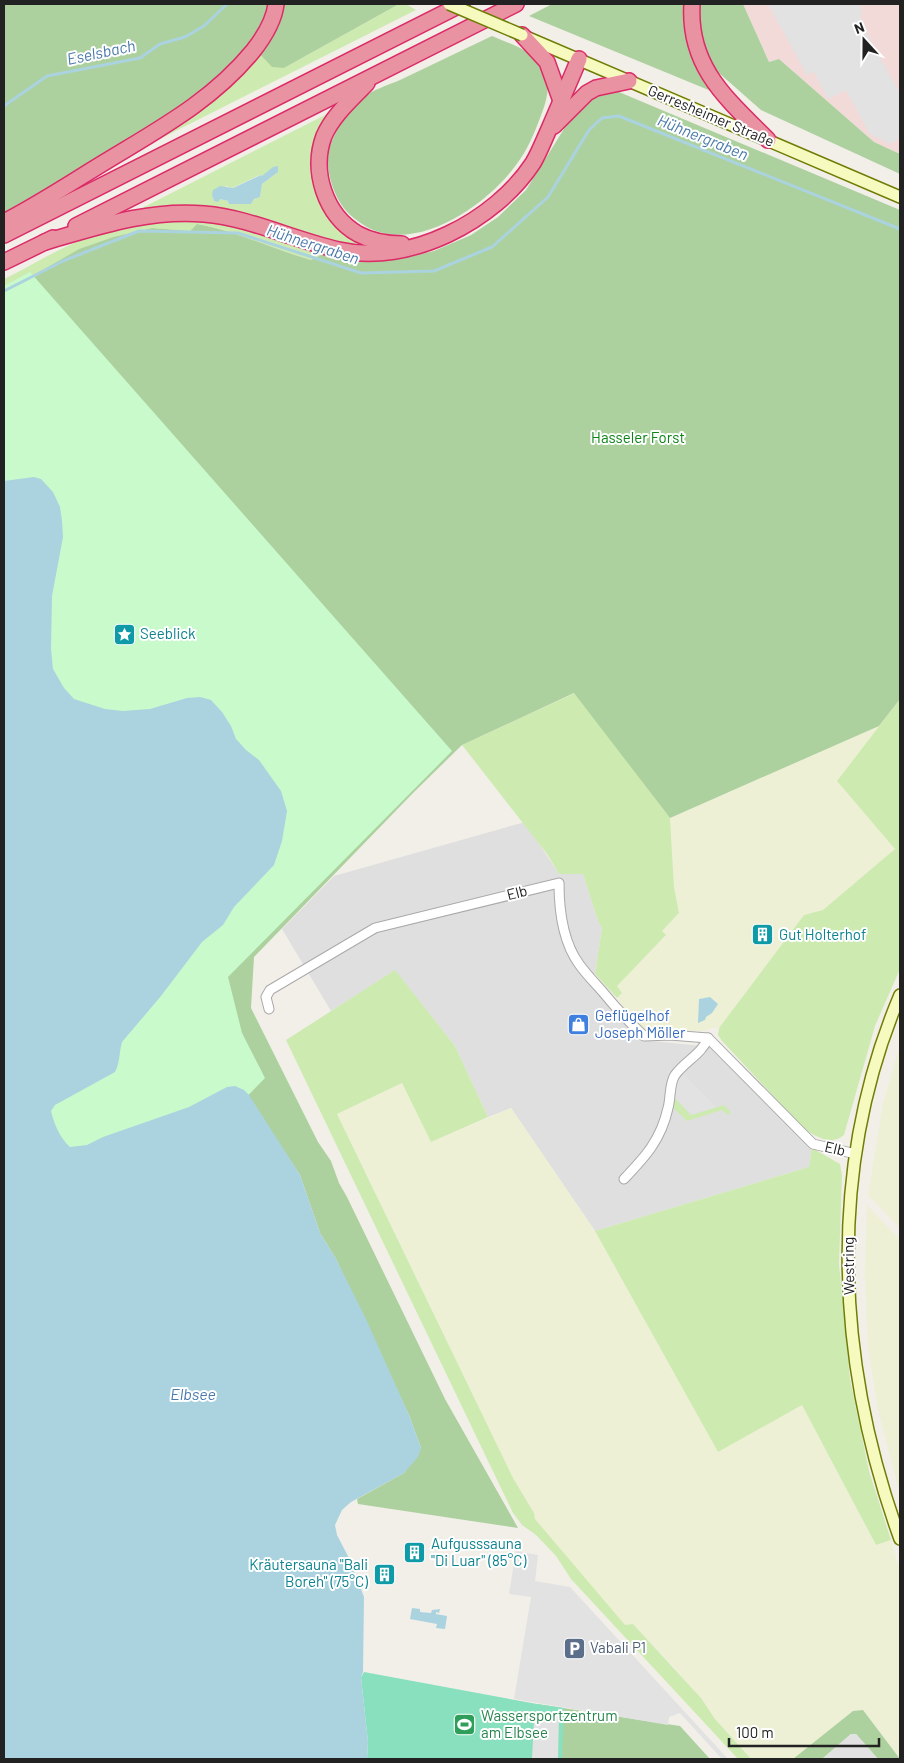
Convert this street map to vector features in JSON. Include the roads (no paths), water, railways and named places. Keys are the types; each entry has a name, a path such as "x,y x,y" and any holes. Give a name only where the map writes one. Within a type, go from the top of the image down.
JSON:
{"highway":[{"path":"4,222 182,115 218,88 257,45 272,20 276,4"},
{"path":"4,235 462,4"},
{"path":"4,262 516,4"},
{"path":"692,4 692,32 703,65 721,93 768,140"},
{"path":"522,35 547,62 561,101"},
{"path":"45,242 119,221 174,213 232,217 341,251 390,253 438,240 477,218 516,185 533,163 578,59"},
{"path":"374,76 335,118 324,136 320,155 320,175 324,195 343,222 357,234 389,244 421,245"},
{"path":"548,132 587,94 608,85 629,81"}],"main road":[{"name":"Gerresheimer Straße","path":"449,4 900,197"},
{"name":"Westring","path":"900,995 877,1060 866,1102 850,1198 848,1241 848,1291 854,1352 871,1443 885,1498 900,1539"}],"street":[{"name":"Elb","path":"269,1009 266,997 270,990 375,928 559,883 559,903 564,930 570,947 578,963 625,1019 644,1036 670,1035 708,1038 813,1144 856,1154"},
{"path":"624,1179 649,1153 660,1132 668,1109 675,1075 705,1047 708,1038"}],"water":[{"path":"278,166 278,172 262,184 260,197 254,199 251,204 229,204 228,201 220,199 218,202 214,201 213,190 220,186 233,188 262,176 273,167"},
{"name":"Elbsee","path":"34,477 41,479 53,492 60,507 62,521 63,537 52,596 51,649 53,669 64,688 74,699 105,709 123,711 150,709 187,698 200,697 211,700 231,726 236,739 259,760 281,791 287,811 282,841 274,865 234,907 223,925 202,942 161,996 122,1042 115,1072 55,1105 51,1111 58,1130 70,1147 87,1145 103,1137 189,1107 227,1087 235,1086 244,1090 249,1095 300,1175 320,1233 336,1259 365,1317 409,1415 421,1448 418,1457 404,1473 351,1502 342,1510 335,1525 337,1535 350,1560 364,1597 363,1672 361,1677 368,1742 367,1759 4,1759 4,481"},
{"path":"710,997 718,1004 705,1020 698,1023 699,999"},
{"path":"412,1608 420,1609 420,1612 431,1613 432,1610 440,1609 439,1613 436,1612 436,1614 447,1616 445,1629 436,1628 437,1624 410,1619"}],"waterway":[{"name":"Eselsbach","path":"4,106 47,76 140,58 160,44 185,37 204,26 227,4"},
{"name":"Hühnergraben","path":"4,291 63,261 139,231 238,233 361,273 434,271 492,247 548,197 589,130 602,118 619,116 900,229"}],"place":[{"name":"Seeblick","path":"124,634"},
{"name":"Gut Holterhof","path":"763,935"},
{"name":"Geflügelhof Joseph Möller","path":"579,1025"},
{"name":"Aufgusssauna \"Di Luar\" (85°C)","path":"415,1553"},
{"name":"Kräutersauna \"Bali Boreh\" (75°C)","path":"384,1574"},
{"name":"Vabali P1","path":"574,1648"},
{"name":"Wassersportzentrum am Elbsee","path":"465,1725"}],"park label":[{"name":"Hasseler Forst","path":"638,438"}]}
